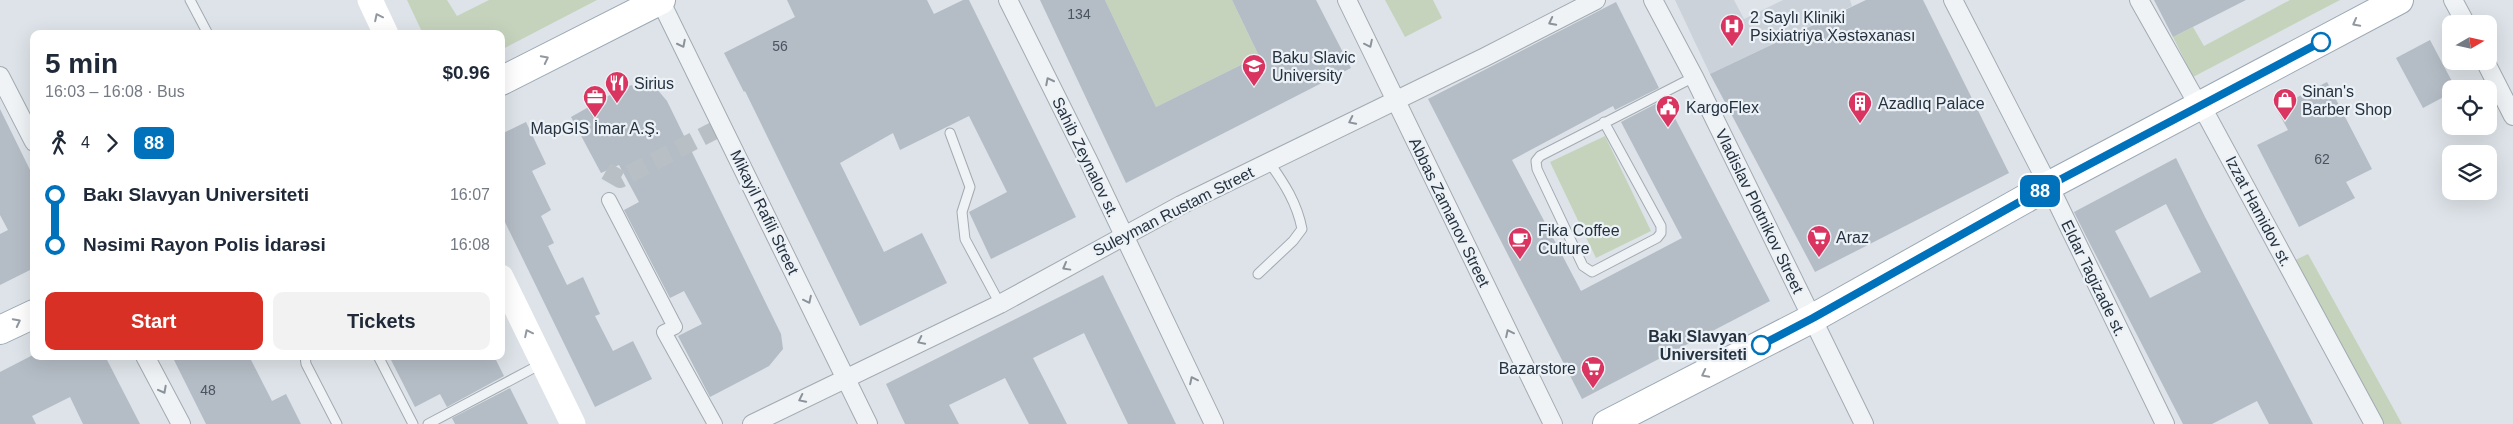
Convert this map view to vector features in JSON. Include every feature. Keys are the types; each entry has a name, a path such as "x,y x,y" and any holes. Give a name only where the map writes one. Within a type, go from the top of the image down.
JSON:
{"main road":[{"path":"370,0 384,30"},
{"path":"505,79 661,0"},
{"path":"1607,424 1813,318 2048,186 2200,108 2399,0"},
{"path":"505,285 573,424"},
{"path":"0,330 30,316"}],"street":[{"name":"Mikayil Rafili Street","path":"661,0 868,424"},
{"name":"Sahib Zeynalov st.","path":"1008,0 1124,235 1214,424"},
{"name":"Abbas Zamanov Street","path":"1347,0 1553,424"},
{"name":"Suleyman Rustam Street","path":"752,424 1000,304 1124,235 1596,0"},
{"name":"Vladislav Plotnikov Street","path":"1653,0 1694,77 1864,424"},
{"name":"Eldar Tagizade st.","path":"1953,0 2048,186 2165,424"},
{"name":"Izzat Hamidov st.","path":"2139,0 2200,108 2208,118 2374,424"},
{"path":"2453,0 2461,15"},
{"path":"2490,70 2513,116"},
{"path":"0,76 5,99 30,136"},
{"path":"608,200 675,327 664,332 715,424"},
{"path":"147,360 181,424"}],"lane":[{"path":"190,0 206,30"},
{"path":"1604,122 1661,226 1661,233 1657,238 1592,272 1583,266 1537,169 1536,160 1540,156 1604,122 1694,77"},
{"path":"950,133 970,187 962,212 965,239 1000,304"},
{"path":"1258,274 1293,241 1302,229 1299,211 1285,185 1269,162"},
{"path":"305,360 338,424"},
{"path":"380,360 414,424"},
{"path":"428,424 543,363"}],"shaded area":[{"name":"2 Saylı Kliniki Psixiatriya Xəstəxanası","path":"1675,0 1734,0 1744,19 1783,0 1850,0 1852,6 1710,74"}],"green space":[{"path":"407,0 447,0 457,16 489,0 597,0 505,48 505,30 421,30"},
{"path":"1105,0 1232,0 1259,56 1156,107"},
{"path":"1385,0 1433,0 1442,18 1405,37"},
{"path":"2290,0 2340,0 2193,77 2173,37 2193,27 2204,46"},
{"path":"1605,136 1651,231 1596,258 1550,162"},
{"path":"2308,254 2402,424 2375,424 2289,263"}],"building":[{"path":"787,0 927,0 934,14 963,0 969,0 1076,217 991,259 969,212 1007,192 969,116 900,150 893,133 840,163 884,252 922,233 947,283 860,326 745,91 724,53 795,17"},
{"name":"Baku Slavic University","path":"1040,0 1105,0 1156,107 1259,56 1232,0 1316,0 1351,68 1126,183"},
{"name":"Azadlıq Palace","path":"1866,0 1923,0 2009,173 1815,272 1710,74"},
{"path":"2154,0 2246,0 2173,37"},
{"path":"1616,2 1659,88 1615,110 1613,106 1512,160 1581,291 1682,238 1621,122 1665,99 1770,301 1582,399 1428,99"},
{"path":"2430,40 2442,63 2442,70 2446,70 2451,80 2442,80 2442,98 2423,108 2396,58"},
{"path":"2327,82 2372,169 2346,182 2355,198 2299,227 2257,145 2288,130 2276,108"},
{"path":"641,83 656,88 667,101 781,334 783,349 769,366 710,397 678,336 702,324 684,291 670,298 624,210 639,202 619,165 601,173 571,117 624,87"},
{"path":"0,109 30,170 30,270 0,285 0,234 8,230 0,215"},
{"path":"526,122 546,164 532,171 551,210 541,216 554,243 548,246 567,285 583,277 600,314 595,316 613,351 633,341 652,379 595,407 505,222 505,132"},
{"path":"2176,158 2313,424 2269,424 2257,401 2212,424 2183,424 2074,212","holes":["2166,204 2201,272 2150,298 2115,231"]},
{"path":"1103,275 1176,424 1128,424 1084,333 1033,358 1067,424 1029,424 1005,378 949,405 959,424 905,424 886,384"},
{"path":"30,357 30,360 107,360 140,424 83,424 70,397 32,416 36,424 0,424 0,372"},
{"path":"174,360 251,360 272,401 286,394 301,424 206,424"},
{"path":"391,360 496,360 504,376 447,407 440,394 415,407"},
{"path":"510,388 528,424 455,424 452,418"}],"tunnel":[{"path":"606,171 620,179 723,126"}],"bus line":[{"name":"88","path":"1761,345 1813,318 2048,186 2200,108 2321,42"}],"place":[{"name":"2 Saylı Kliniki Psixiatriya Xəstəxanası","path":"1732,47"},
{"name":"Baku Slavic University","path":"1254,87"},
{"name":"Sirius","path":"617,104"},
{"name":"MapGIS İmar A.Ş.","path":"595,118"},
{"name":"Sinan's Barber Shop","path":"2285,121"},
{"name":"Azadlıq Palace","path":"1860,124"},
{"name":"KargoFlex","path":"1668,128"},
{"name":"Araz","path":"1819,258"},
{"name":"Fika Coffee Culture","path":"1520,260"},
{"name":"Bakı Slavyan Universiteti","path":"1761,345"},
{"name":"Bazarstore","path":"1593,389"}]}
